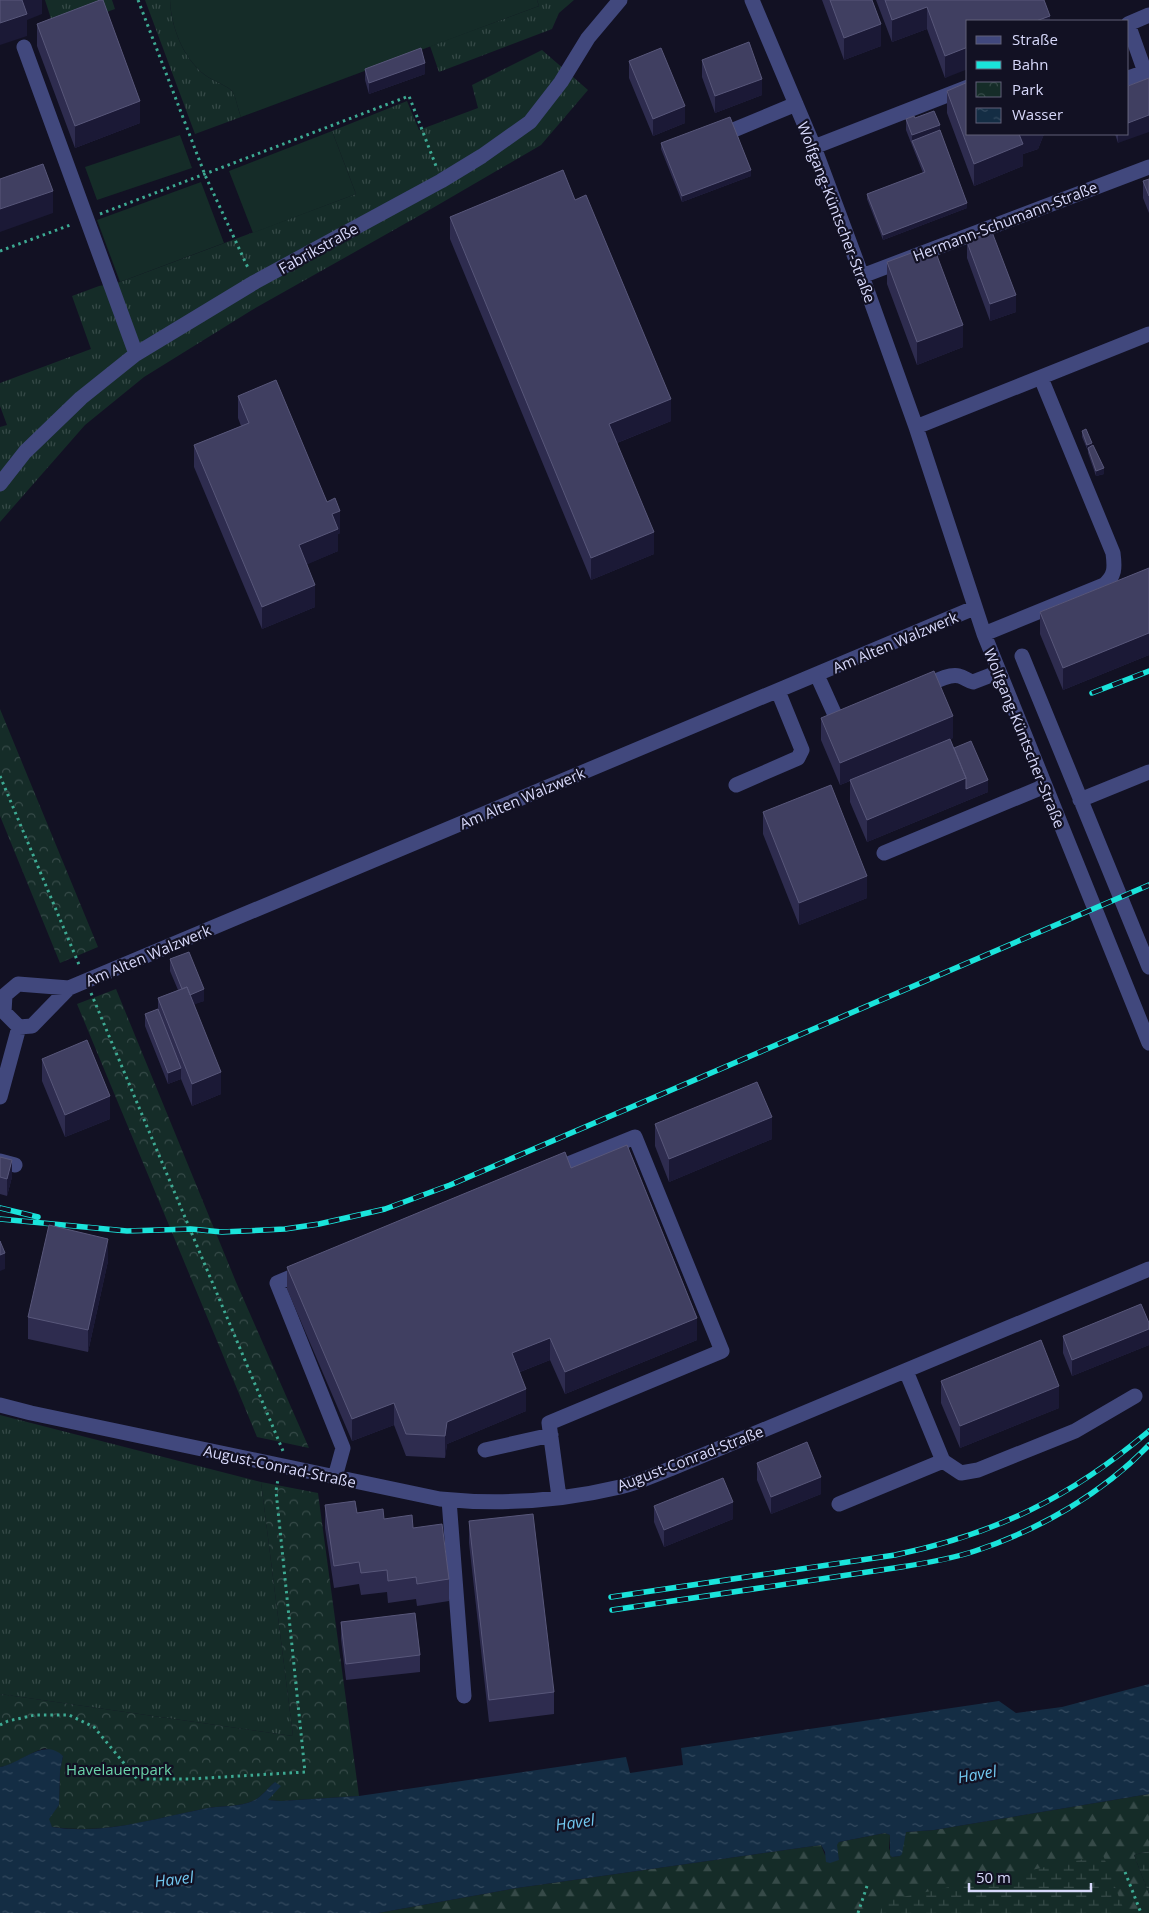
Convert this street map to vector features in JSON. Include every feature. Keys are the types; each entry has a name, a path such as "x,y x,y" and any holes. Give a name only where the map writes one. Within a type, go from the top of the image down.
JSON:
{"street":[{"name":"Fabrikstraße","path":"0,484 25,452 81,398 136,354 255,282 441,181 482,156 530,122 561,82 588,38 620,0"},
{"name":"Wolfgang-Küntscher-Straße","path":"752,0 814,147 862,276 916,427 974,608 1149,1043"},
{"path":"1129,24 1149,15"},
{"path":"1129,27 1145,72 1129,78"},
{"path":"24,47 136,354"},
{"path":"814,147 966,88"},
{"path":"736,129 796,104"},
{"name":"Hermann-Schumann-Straße","path":"862,276 1149,167"},
{"path":"916,427 1149,334"},
{"path":"984,634 1104,585 1112,578 1115,567 1113,553 1040,378"},
{"name":"Am Alten Walzwerk","path":"69,988 18,984 5,995 4,1012 19,1027 32,1026 69,988 86,980 974,608"},
{"path":"1022,656 1149,967"},
{"path":"910,693 954,675 973,682 999,672"},
{"path":"817,675 835,714 840,719 866,711"},
{"path":"736,785 798,758 802,750 778,691"},
{"path":"1080,800 1149,772"},
{"path":"884,853 1044,786"},
{"path":"0,1097 19,1027"},
{"path":"534,1178 635,1137 722,1351 549,1423 560,1497"},
{"path":"323,1264 277,1283 343,1448 335,1477"},
{"name":"August-Conrad-Straße","path":"0,1404 31,1413 450,1500 515,1502 560,1497 629,1484 1149,1269"},
{"path":"906,1371 943,1461 961,1473 978,1470 1075,1430 1135,1396"},
{"path":"485,1450 551,1435"},
{"path":"839,1504 943,1461"},
{"path":"450,1500 464,1696"}],"path":[{"path":"138,0 205,174 255,282"},
{"path":"0,251 409,96 441,181"},
{"path":"0,776 283,1453 276,1491 305,1772 190,1779 138,1779 94,1727 69,1715 35,1715 8,1721 0,1725"},
{"path":"1125,1872 1141,1913"},
{"path":"858,1913 868,1883"}],"green space":[{"path":"45,0 112,0 115,9 55,31"},
{"path":"145,0 170,0 176,31 190,60 205,75 232,91 241,117 195,134"},
{"path":"170,0 537,0 539,6 241,117 232,91 205,75 190,60 176,31"},
{"path":"537,0 574,0 559,13 552,29 439,72 430,46 539,6"},
{"path":"542,50 588,90 541,145 252,310 144,377 85,425 0,522 0,427 7,425 0,406 0,383 91,349 72,296 99,286 120,282 356,194 332,131 407,101 419,130 478,108 472,85"},
{"path":"332,131 356,194 253,233 229,171"},
{"path":"180,135 192,168 97,200 85,167"},
{"path":"201,182 224,243 120,282 97,220"},
{"path":"0,709 98,947 60,963 0,816"},
{"path":"116,989 236,1282 309,1448 257,1437 77,1004"},
{"path":"0,1415 261,1482 293,1736 0,1694"},
{"name":"Havelauenpark","path":"261,1482 318,1493 359,1796 281,1801 268,1800 275,1782 258,1798 249,1803 209,1808 129,1825 92,1829 52,1827 48,1819 59,1805 60,1771 63,1756 45,1748 33,1752 12,1764 0,1767 0,1694 293,1736"},
{"path":"1149,1794 1149,1851 1134,1855 1149,1894 1149,1913 378,1913 517,1888 821,1845 825,1855 839,1860 836,1845 839,1842 885,1833 890,1835 889,1848 892,1857 900,1856 906,1832 934,1830"},
{"path":"1149,1851 1149,1894 1134,1855"},
{"path":"1103,1855 1125,1913 880,1913 883,1901"}],"water":[{"name":"Havel","path":"1149,1684 1149,1794 934,1830 906,1832 900,1856 892,1857 890,1855 890,1835 885,1833 839,1842 837,1845 839,1860 830,1863 826,1862 825,1852 821,1845 517,1888 378,1913 0,1913 0,1767 40,1750 48,1749 63,1756 60,1771 59,1805 49,1819 52,1827 90,1829 128,1825 209,1808 249,1803 258,1798 275,1782 281,1786 268,1800 281,1801 359,1796 626,1757 630,1773 683,1765 681,1748 999,1701 1016,1713 1062,1707"}],"building":[{"path":"0,0 22,0 27,14 0,23"},
{"path":"103,0 140,101 75,126 37,24"},
{"path":"830,0 872,0 881,24 844,38"},
{"path":"885,0 1044,0 1050,16 1039,20 966,20 966,48 945,56 927,7 892,20"},
{"path":"749,42 762,79 715,96 702,60"},
{"path":"421,48 425,63 369,83 365,69"},
{"path":"661,48 685,106 653,119 629,61"},
{"path":"1149,78 1149,115 1129,123 1129,86"},
{"path":"966,83 966,135 1019,135 1023,144 974,164 947,91"},
{"path":"934,111 940,125 912,135 906,119 914,116 915,118"},
{"path":"730,117 751,170 682,196 661,143"},
{"path":"940,130 967,203 883,235 867,194 925,172 912,141"},
{"path":"43,164 53,191 0,209 0,179"},
{"path":"563,170 575,200 586,195 671,399 609,424 654,532 591,558 450,217"},
{"path":"1149,179 1149,196 1143,181"},
{"path":"992,232 1016,295 990,304 967,242"},
{"path":"933,245 963,325 917,342 887,262"},
{"path":"276,380 327,502 335,498 340,511 332,514 338,529 299,545 315,585 262,607 194,445 249,423 238,396"},
{"path":"1086,429 1092,443 1087,445 1082,431"},
{"path":"1093,445 1104,468 1096,471 1088,448"},
{"path":"1149,568 1149,633 1063,668 1040,612"},
{"path":"934,671 953,716 840,763 821,718"},
{"path":"950,739 966,778 867,820 850,780"},
{"path":"971,741 988,780 966,789 966,778 954,748"},
{"path":"831,785 867,876 799,903 763,812"},
{"path":"189,952 204,989 190,995 187,987 182,989 170,959"},
{"path":"187,987 221,1072 192,1084 158,998"},
{"path":"158,1009 181,1068 168,1073 145,1014"},
{"path":"87,1040 110,1096 65,1115 42,1059"},
{"path":"757,1082 772,1117 669,1159 655,1124"},
{"path":"627,1145 697,1318 565,1372 550,1338 512,1353 526,1389 447,1422 445,1436 406,1434 394,1403 352,1419 287,1267 565,1152 571,1168"},
{"path":"0,1157 12,1160 7,1179 0,1177"},
{"path":"49,1225 108,1239 88,1330 28,1317"},
{"path":"0,1241 5,1253 0,1255"},
{"path":"1141,1304 1149,1323 1149,1329 1072,1360 1063,1336"},
{"path":"1041,1340 1059,1386 960,1426 941,1381"},
{"path":"807,1442 821,1477 771,1497 757,1463"},
{"path":"723,1478 733,1502 664,1530 654,1506"},
{"path":"355,1501 357,1513 383,1509 384,1519 412,1515 413,1528 442,1524 449,1579 417,1584 416,1577 388,1581 387,1570 361,1573 359,1562 334,1566 325,1505"},
{"path":"533,1514 554,1692 489,1700 469,1521"},
{"path":"415,1613 420,1655 346,1664 341,1622"}],"railway":[{"path":"1092,693 1149,671"},
{"path":"0,1219 127,1231 191,1229 222,1232 285,1229 319,1224 385,1209 450,1185 1149,885"},
{"path":"0,1208 38,1217"},
{"path":"611,1597 895,1555 966,1536 1031,1510 1061,1494 1091,1475 1149,1431"},
{"path":"612,1610 901,1567 966,1554 1023,1532 1069,1508 1111,1479 1149,1445"}]}
